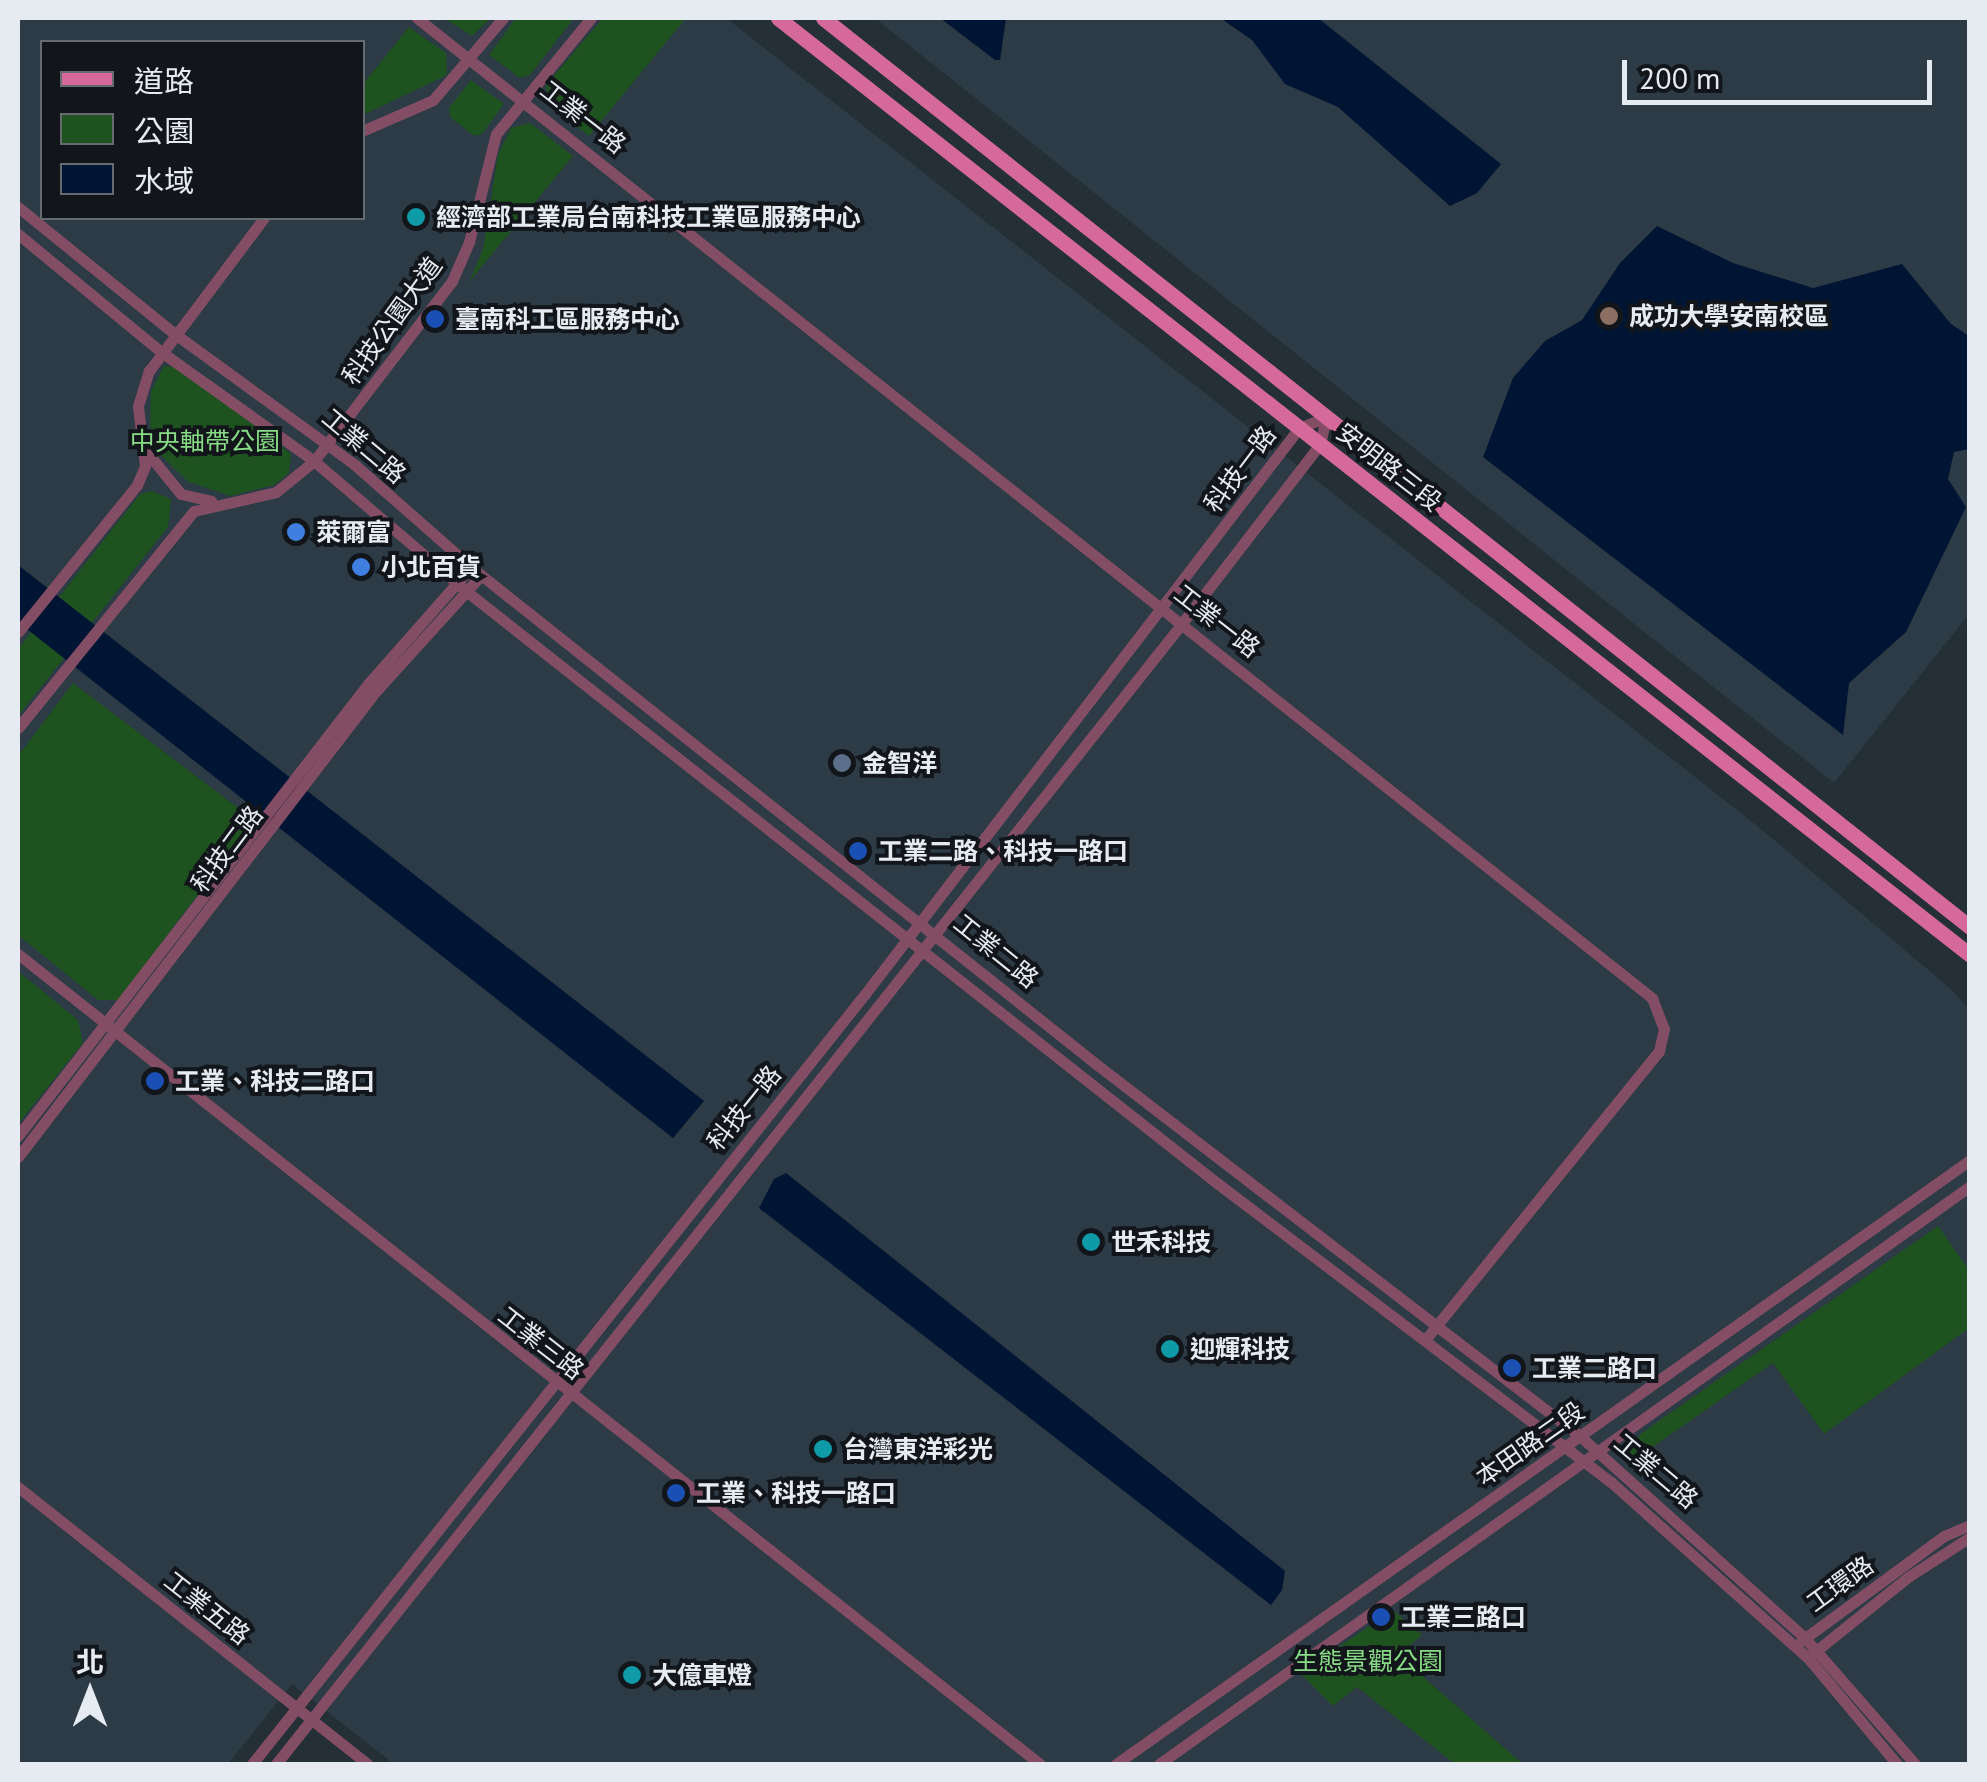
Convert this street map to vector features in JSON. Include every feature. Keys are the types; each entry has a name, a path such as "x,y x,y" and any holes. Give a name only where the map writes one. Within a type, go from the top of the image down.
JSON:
{"main road":[{"name":"安明路三段","path":"778,18 1970,954"},
{"name":"安明路三段","path":"823,18 1970,927"}],"street":[{"name":"工業一路","path":"417,18 526,100 1652,998 1664,1029 1659,1050 1426,1340"},
{"path":"365,130 433,100 503,18"},
{"name":"科技公園大道","path":"18,728 194,510 276,492 328,444 460,268 490,147 591,18"},
{"path":"18,234 22,212"},
{"name":"工業二路","path":"22,212 174,334 328,444 476,571 938,933 1096,1064 1439,1322 1580,1436 1800,1642 1915,1764"},
{"path":"18,632 137,484 144,448 138,406 160,351 262,220"},
{"name":"工業二路","path":"18,234 160,351 314,461 461,587 908,938 1562,1450 1724,1571"},
{"name":"科技一路","path":"252,1764 908,938 1299,428 1326,417"},
{"name":"科技一路","path":"276,1764 1183,622 1320,444 1326,417"},
{"name":"科技公園大道","path":"144,448 181,494 234,502"},
{"name":"科技二路","path":"18,1157 368,684 476,571"},
{"name":"工業三路","path":"18,954 552,1382 1040,1764"},
{"name":"科技二路","path":"18,1136 112,1028"},
{"name":"本田路二段","path":"1116,1764 1970,1160"},
{"name":"本田路二段","path":"1159,1764 1970,1186"},
{"name":"工業五路","path":"18,1487 368,1764"},
{"name":"工環路","path":"1800,1642 1970,1525"},
{"name":"工環路","path":"1812,1654 1916,1564 1970,1538"},
{"name":"工業二路","path":"1812,1654 1897,1764"}],"shaded area":[{"path":"18,18 726,18 1755,824 1951,989 1970,1011 1969,1764 394,1764 292,1684 228,1764 18,1764"},
{"name":"成功大學安南校區","path":"875,18 1969,18 1969,614 1834,783"}],"green space":[{"path":"444,18 491,18 472,36"},
{"path":"516,18 574,18 530,75 520,78 489,55"},
{"path":"603,18 686,18 589,136 550,106 546,85"},
{"path":"409,27 446,53 447,75 365,114 365,82"},
{"path":"471,80 504,104 482,134 474,136 450,117 449,108"},
{"path":"530,123 573,156 469,282 483,249 498,155 511,128"},
{"name":"中央軸帶公園","path":"164,366 181,368 291,454 289,473 274,485 230,496 187,481 159,453 150,425 151,391"},
{"name":"中央軸帶公園","path":"151,491 171,499 168,527 18,716 18,649 140,494"},
{"path":"73,683 254,820 118,1000 98,1000 18,935 18,756"},
{"path":"18,971 78,1020 83,1043 18,1124"},
{"path":"1938,1226 1969,1270 1969,1328 1824,1434 1773,1363 1641,1455 1649,1474 1644,1478 1630,1467 1631,1444 1643,1432"},
{"name":"生態景觀公園","path":"1393,1610 1422,1635 1398,1655 1523,1764 1455,1764 1357,1687 1333,1706 1300,1673"}],"water":[{"path":"940,18 1006,18 1000,60 995,60"},
{"path":"1220,18 1318,18 1501,164 1477,193 1450,206 1338,107 1285,84 1252,40"},
{"path":"1657,226 1733,263 1813,288 1902,264 1951,324 1969,336 1969,449 1954,452 1948,479 1966,507 1906,632 1849,683 1843,735 1483,457 1513,378 1545,341 1582,320 1620,263"},
{"path":"18,565 704,1101 673,1138 18,622"},
{"path":"786,1173 1285,1571 1282,1590 1271,1605 759,1208 774,1179"}],"place":[{"name":"經濟部工業局台南科技工業區服務中心","path":"416,217"},
{"name":"成功大學安南校區","path":"1609,316"},
{"name":"臺南科工區服務中心","path":"435,319"},
{"name":"萊爾富","path":"296,532"},
{"name":"小北百貨","path":"361,567"},
{"name":"金智洋","path":"842,763"},
{"name":"工業二路、科技一路口","path":"858,851"},
{"name":"工業、科技二路口","path":"155,1081"},
{"name":"世禾科技","path":"1091,1242"},
{"name":"迎輝科技","path":"1170,1349"},
{"name":"工業二路口","path":"1512,1368"},
{"name":"台灣東洋彩光","path":"823,1449"},
{"name":"工業、科技一路口","path":"676,1493"},
{"name":"工業三路口","path":"1381,1617"},
{"name":"大億車燈","path":"632,1675"}]}
